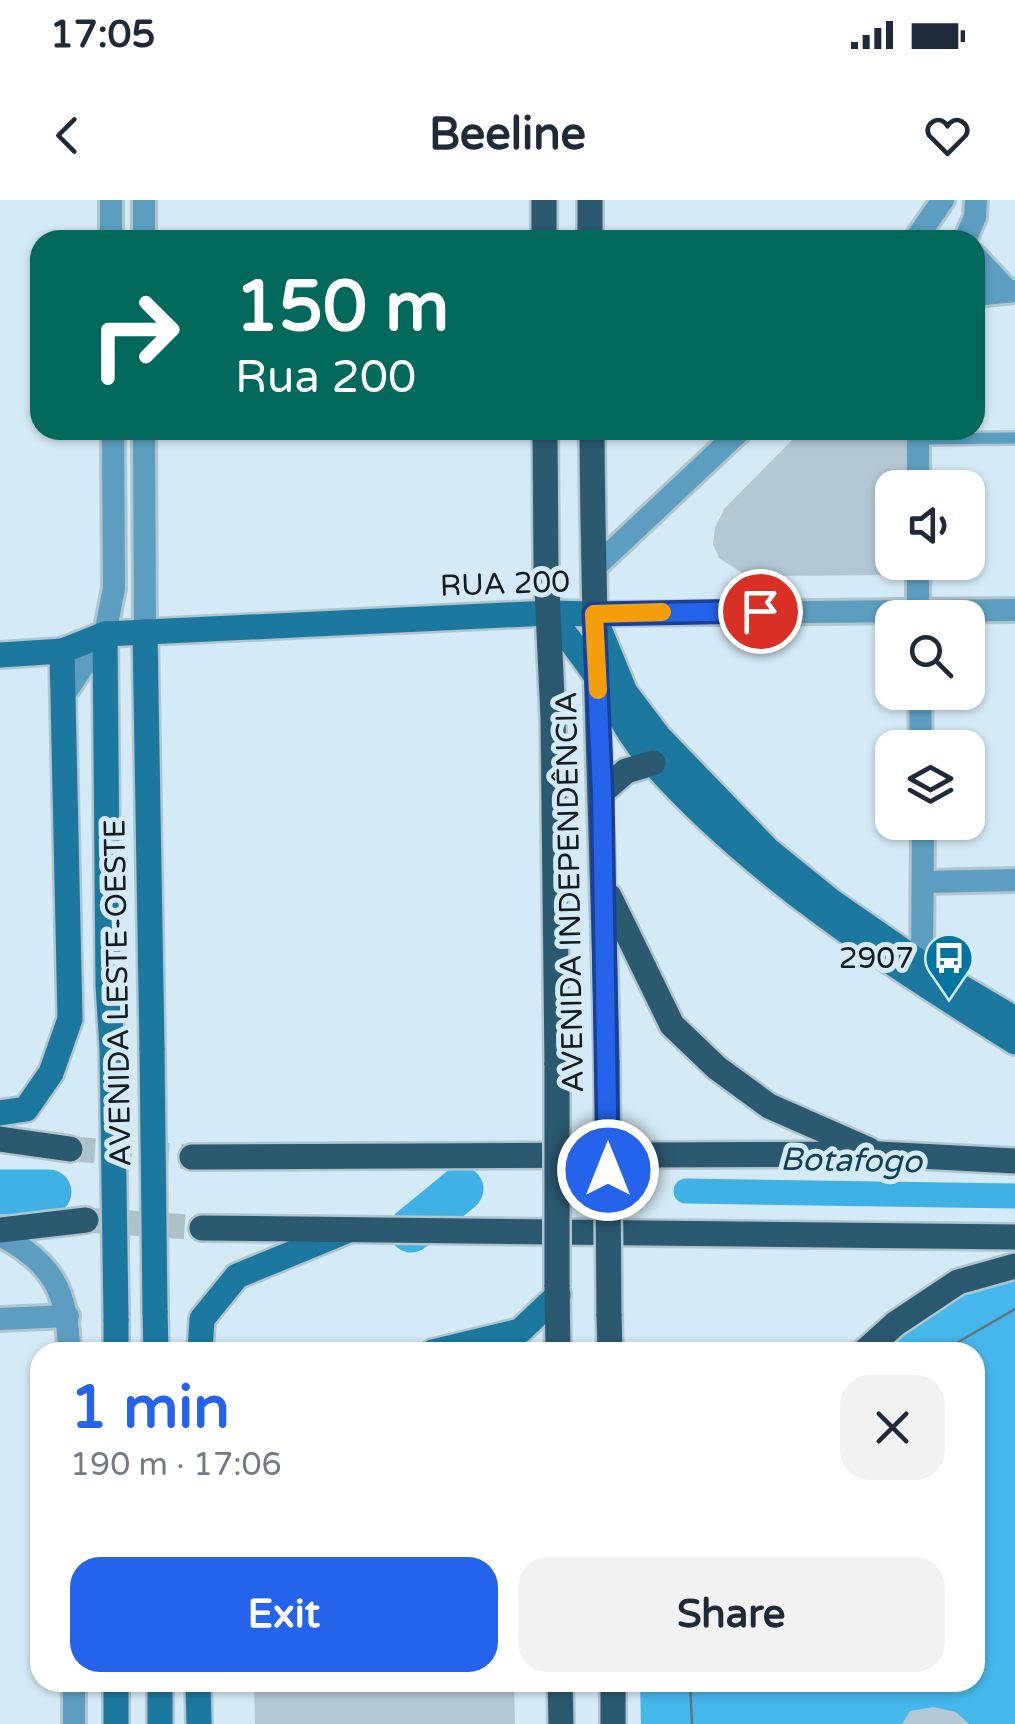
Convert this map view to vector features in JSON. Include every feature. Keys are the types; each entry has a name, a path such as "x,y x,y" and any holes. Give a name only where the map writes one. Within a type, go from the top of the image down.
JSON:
{"main road":[{"path":"544,200 544,230"},
{"path":"590,200 590,230"},
{"name":"AVENIDA INDEPENDÊNCIA","path":"545,440 554,729 558,1342"},
{"name":"AVENIDA INDEPENDÊNCIA","path":"592,440 604,884 610,1342"},
{"path":"548,613 653,763 766,872 844,932 1015,1042"},
{"path":"594,614 625,692 659,738 768,850 831,901 922,964 1015,1018"},
{"name":"RUA 200","path":"0,655 62,651 105,634 594,614"},
{"name":"AVENIDA LESTE-OESTE","path":"144,632 156,1342"},
{"name":"AVENIDA LESTE-OESTE","path":"105,634 116,1342"},
{"path":"0,1113 26,1108 51,1073 70,1020 62,651"},
{"path":"602,792 626,770 653,763"},
{"path":"604,884 672,1025 717,1068 769,1106 878,1154"},
{"path":"0,1138 70,1148"},
{"path":"192,1157 878,1154 1015,1161"},
{"path":"0,1232 86,1220"},
{"path":"202,1228 1015,1237"},
{"path":"201,1342 202,1319 237,1276 350,1229"},
{"path":"875,1342 894,1324 958,1282 1015,1266"},
{"path":"474,1342 520,1331 558,1290"},
{"path":"116,1692 116,1724"},
{"path":"160,1692 160,1724"},
{"path":"197,1721 198,1692"},
{"path":"560,1692 560,1724"},
{"path":"613,1692 614,1724"}],"street":[{"path":"111,200 112,230"},
{"path":"144,200 144,230"},
{"path":"917,230 918,200"},
{"path":"923,230 943,200"},
{"path":"969,230 976,200"},
{"path":"985,265 1012,291"},
{"path":"985,295 1012,291"},
{"path":"63,696 105,634 114,588 113,440"},
{"path":"144,440 144,632"},
{"path":"593,569 730,440"},
{"path":"918,440 918,470"},
{"name":"RUA 200","path":"985,611 1015,610"},
{"name":"RUA 200","path":"594,614 875,614"},
{"path":"922,964 923,840"},
{"path":"924,882 1015,880"},
{"path":"0,1232 45,1266 58,1286 68,1316 68,1342"},
{"path":"0,1319 68,1316"},
{"path":"74,1692 74,1724"}],"lane":[{"path":"985,437 1015,438"}],"shaded area":[{"path":"1015,1266 1015,1724 641,1724 640,1692 985,1692 985,1342 895,1342 958,1282"}],"building":[{"path":"792,440 906,440 907,470 875,470 875,575 747,576 719,558 713,544 724,509"},
{"path":"254,1692 514,1692 515,1724 255,1724"},
{"path":"933,1707 956,1712 969,1724 902,1724 910,1711"}],"waterway":[{"path":"411,1230 461,1189"},
{"name":"Botafogo","path":"686,1191 1015,1196"},
{"path":"0,1192 49,1192"}],"tunnel":[{"path":"70,1149 192,1157"},
{"path":"86,1220 202,1228"}],"tram line":[{"path":"958,1342 1015,1309"},
{"path":"690,1692 692,1724"}],"slow traffic":[{"path":"598,690 594,614 662,612"}],"place":[{"name":"2907","path":"949,1000"}],"route":[{"path":"608,1170 602,792 594,614 760,611"}]}
